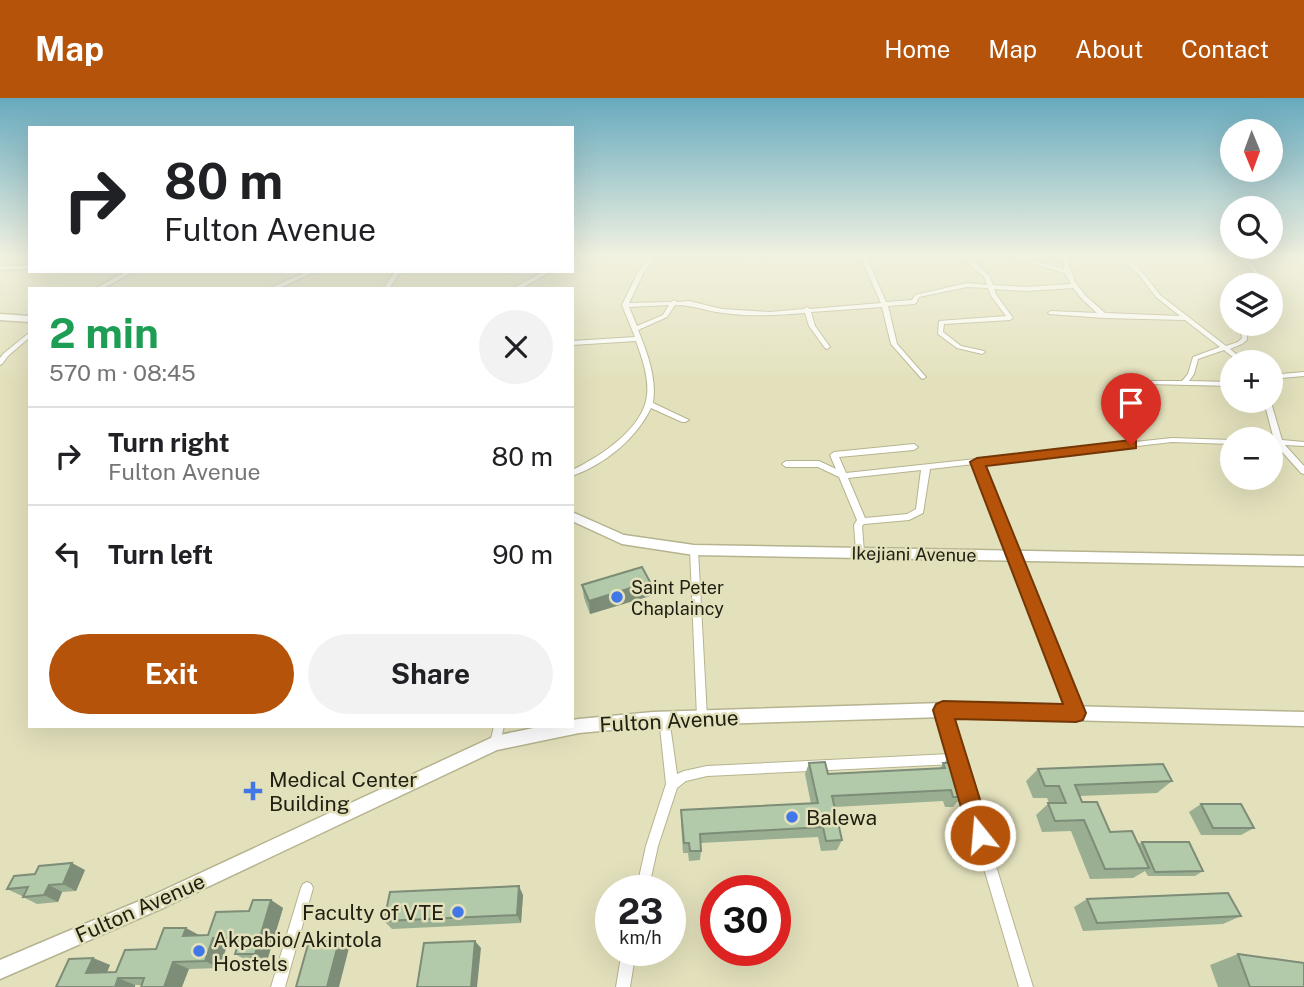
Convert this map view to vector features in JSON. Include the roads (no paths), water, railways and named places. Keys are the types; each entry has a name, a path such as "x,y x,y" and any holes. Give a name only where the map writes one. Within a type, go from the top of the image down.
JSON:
{"street":[{"path":"574,471 596,462 622,442 649,404 651,395 647,368 625,304 628,297"},
{"path":"881,297 894,344 923,377"},
{"path":"625,304 689,303 722,311 770,314 807,309 863,308 914,302 916,297"},
{"path":"982,352 948,342 940,333 939,326 941,322 956,320 1008,320 1009,313 995,297"},
{"path":"1084,297 1105,316"},
{"path":"1161,297 1229,350"},
{"path":"634,328 666,316 674,302"},
{"path":"807,309 812,326 827,347"},
{"path":"1051,313 1185,318"},
{"path":"0,317 28,319"},
{"path":"0,363 5,355 28,336"},
{"path":"1185,382 1191,374 1195,358 1235,346 1245,339 1244,336"},
{"path":"574,343 637,340"},
{"path":"1191,374 1212,384"},
{"path":"1283,376 1304,374"},
{"path":"1146,382 1220,384"},
{"path":"649,404 685,420"},
{"path":"786,464 818,464 844,475 1172,440 1220,442"},
{"path":"1283,443 1304,444"},
{"path":"862,521 834,455 914,447"},
{"path":"1283,451 1304,471"},
{"path":"977,462 1076,713"},
{"path":"860,552 858,525 862,521 915,514 920,511 926,466"},
{"name":"Ikejiani Avenue","path":"574,517 622,539 694,550 1304,561"},
{"path":"694,550 702,718"},
{"path":"943,710 1026,987"},
{"name":"Fulton Avenue","path":"574,727 664,718 943,710 1304,719"},
{"path":"646,875 672,784 664,718"},
{"path":"495,743 499,728"},
{"name":"Fulton Avenue","path":"0,970 157,902 495,743 569,728"},
{"path":"672,784 697,772 957,759"},
{"path":"278,987 307,888"},
{"path":"623,987 626,966"}],"place":[{"name":"Saint Peter Chaplaincy","path":"617,597"},
{"name":"Medical Center Building","path":"253,791"},
{"name":"Balewa","path":"792,817"},
{"name":"Faculty of VTE","path":"458,912"},
{"name":"Akpabio/Akintola Hostels","path":"199,951"}]}
